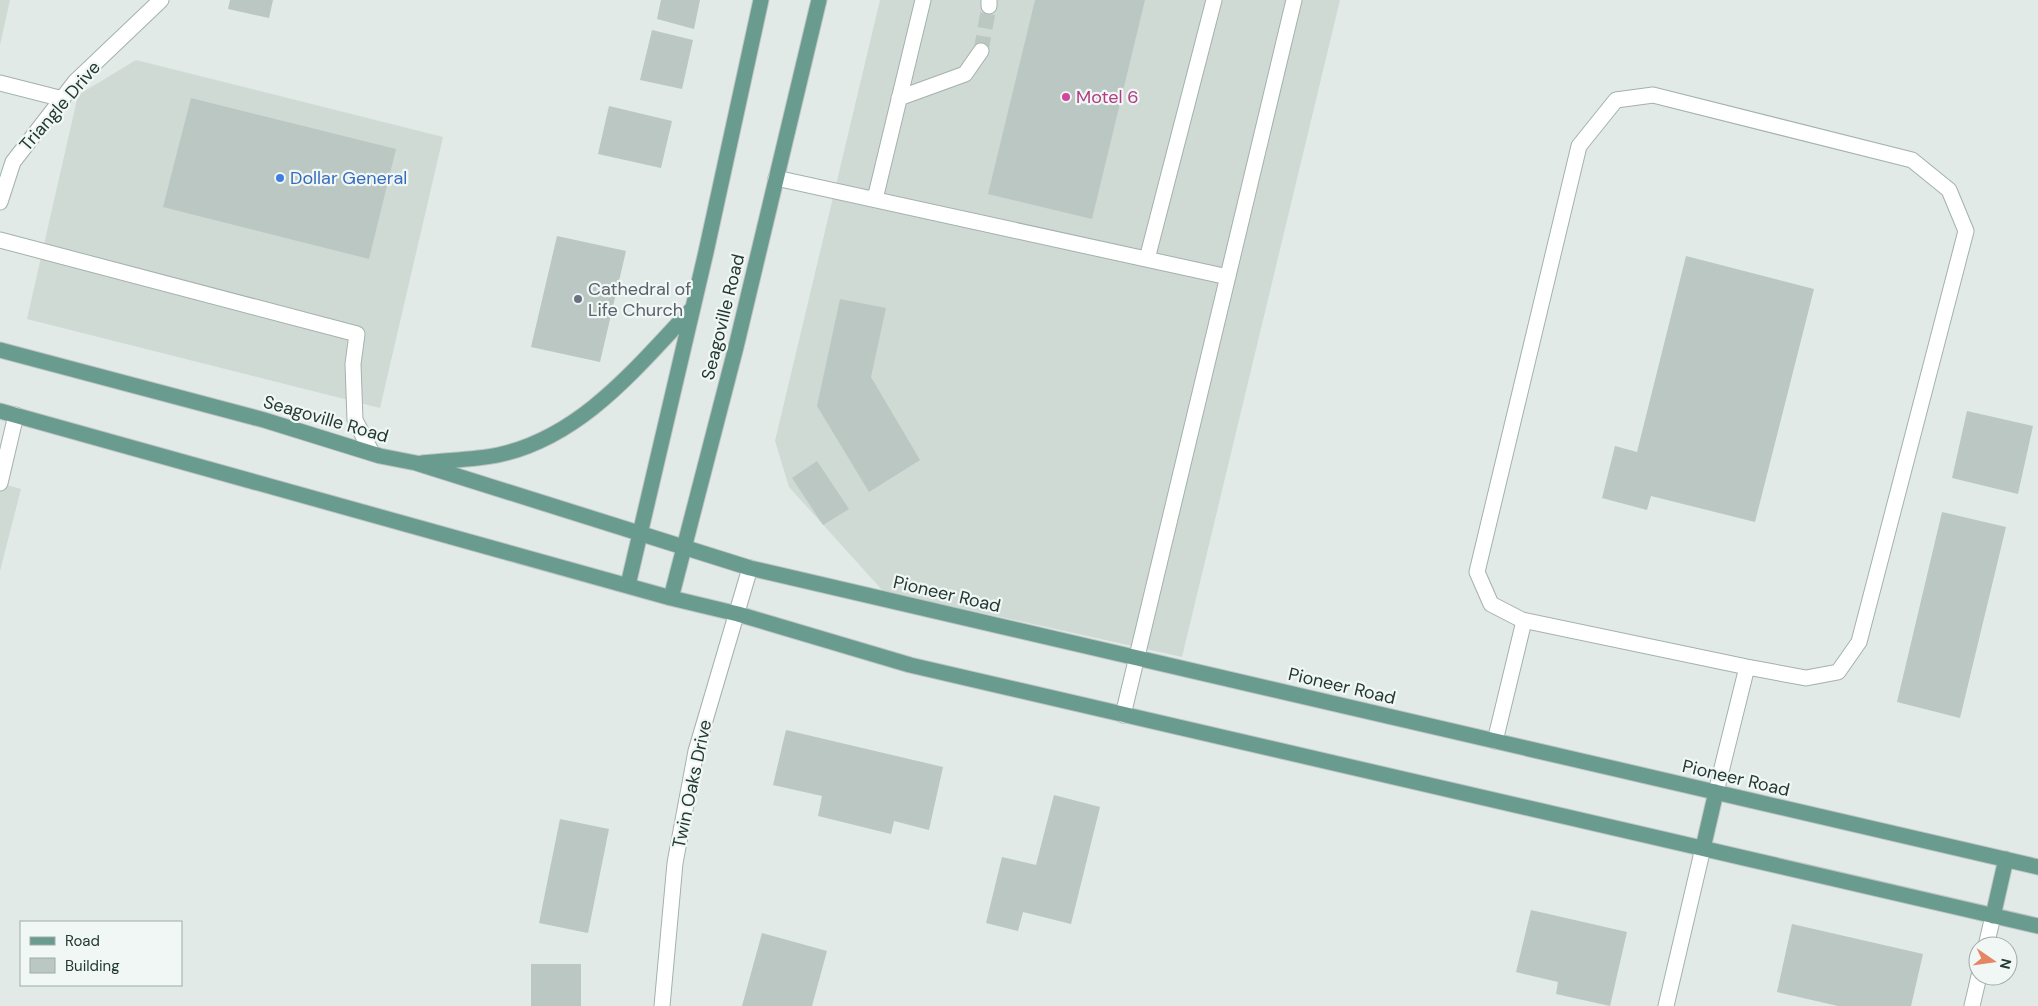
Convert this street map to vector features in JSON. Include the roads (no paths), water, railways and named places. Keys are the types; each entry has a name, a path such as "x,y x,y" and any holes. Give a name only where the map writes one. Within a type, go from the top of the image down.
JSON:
{"main road":[{"name":"Seagoville Road","path":"628,585 761,0"},
{"name":"Seagoville Road","path":"671,598 685,548 819,0"},
{"path":"416,464 497,455 531,444 571,425 608,396 692,309"},
{"name":"Seagoville Road","path":"0,350 254,418 416,464 639,535"},
{"path":"0,411 671,598 738,614 910,665 2038,926"},
{"name":"Pioneer Road","path":"639,535 750,568 2038,867"},
{"path":"1703,848 1716,792"},
{"path":"1993,916 2006,859"}],"street":[{"name":"Triangle Drive","path":"0,202 13,162 75,82 161,0"},
{"path":"875,199 923,0"},
{"path":"1147,259 1214,0"},
{"path":"1123,715 1294,0"},
{"path":"899,98 965,74 980,51"},
{"path":"0,83 63,99"},
{"path":"1653,95 1912,160 1950,190 1966,231 1859,642 1838,672 1806,678 1747,667 1524,621 1491,604 1477,572 1579,146 1616,100 1653,95"},
{"path":"776,178 1228,276"},
{"path":"0,240 357,334 353,364 355,420 372,453"},
{"path":"0,481 16,415"},
{"name":"Twin Oaks Drive","path":"662,1006 675,863 694,760 750,568"},
{"path":"1495,741 1524,621"},
{"path":"1716,792 1747,667"},
{"path":"1666,1006 1703,848"},
{"path":"1988,936 1993,916"},
{"path":"1972,1006 1977,986"}],"tunnel":[{"path":"981,51 989,6"}],"place":[{"name":"Motel 6","path":"1066,97"},
{"name":"Dollar General","path":"280,178"},
{"name":"Cathedral of Life Church","path":"578,299"}]}
